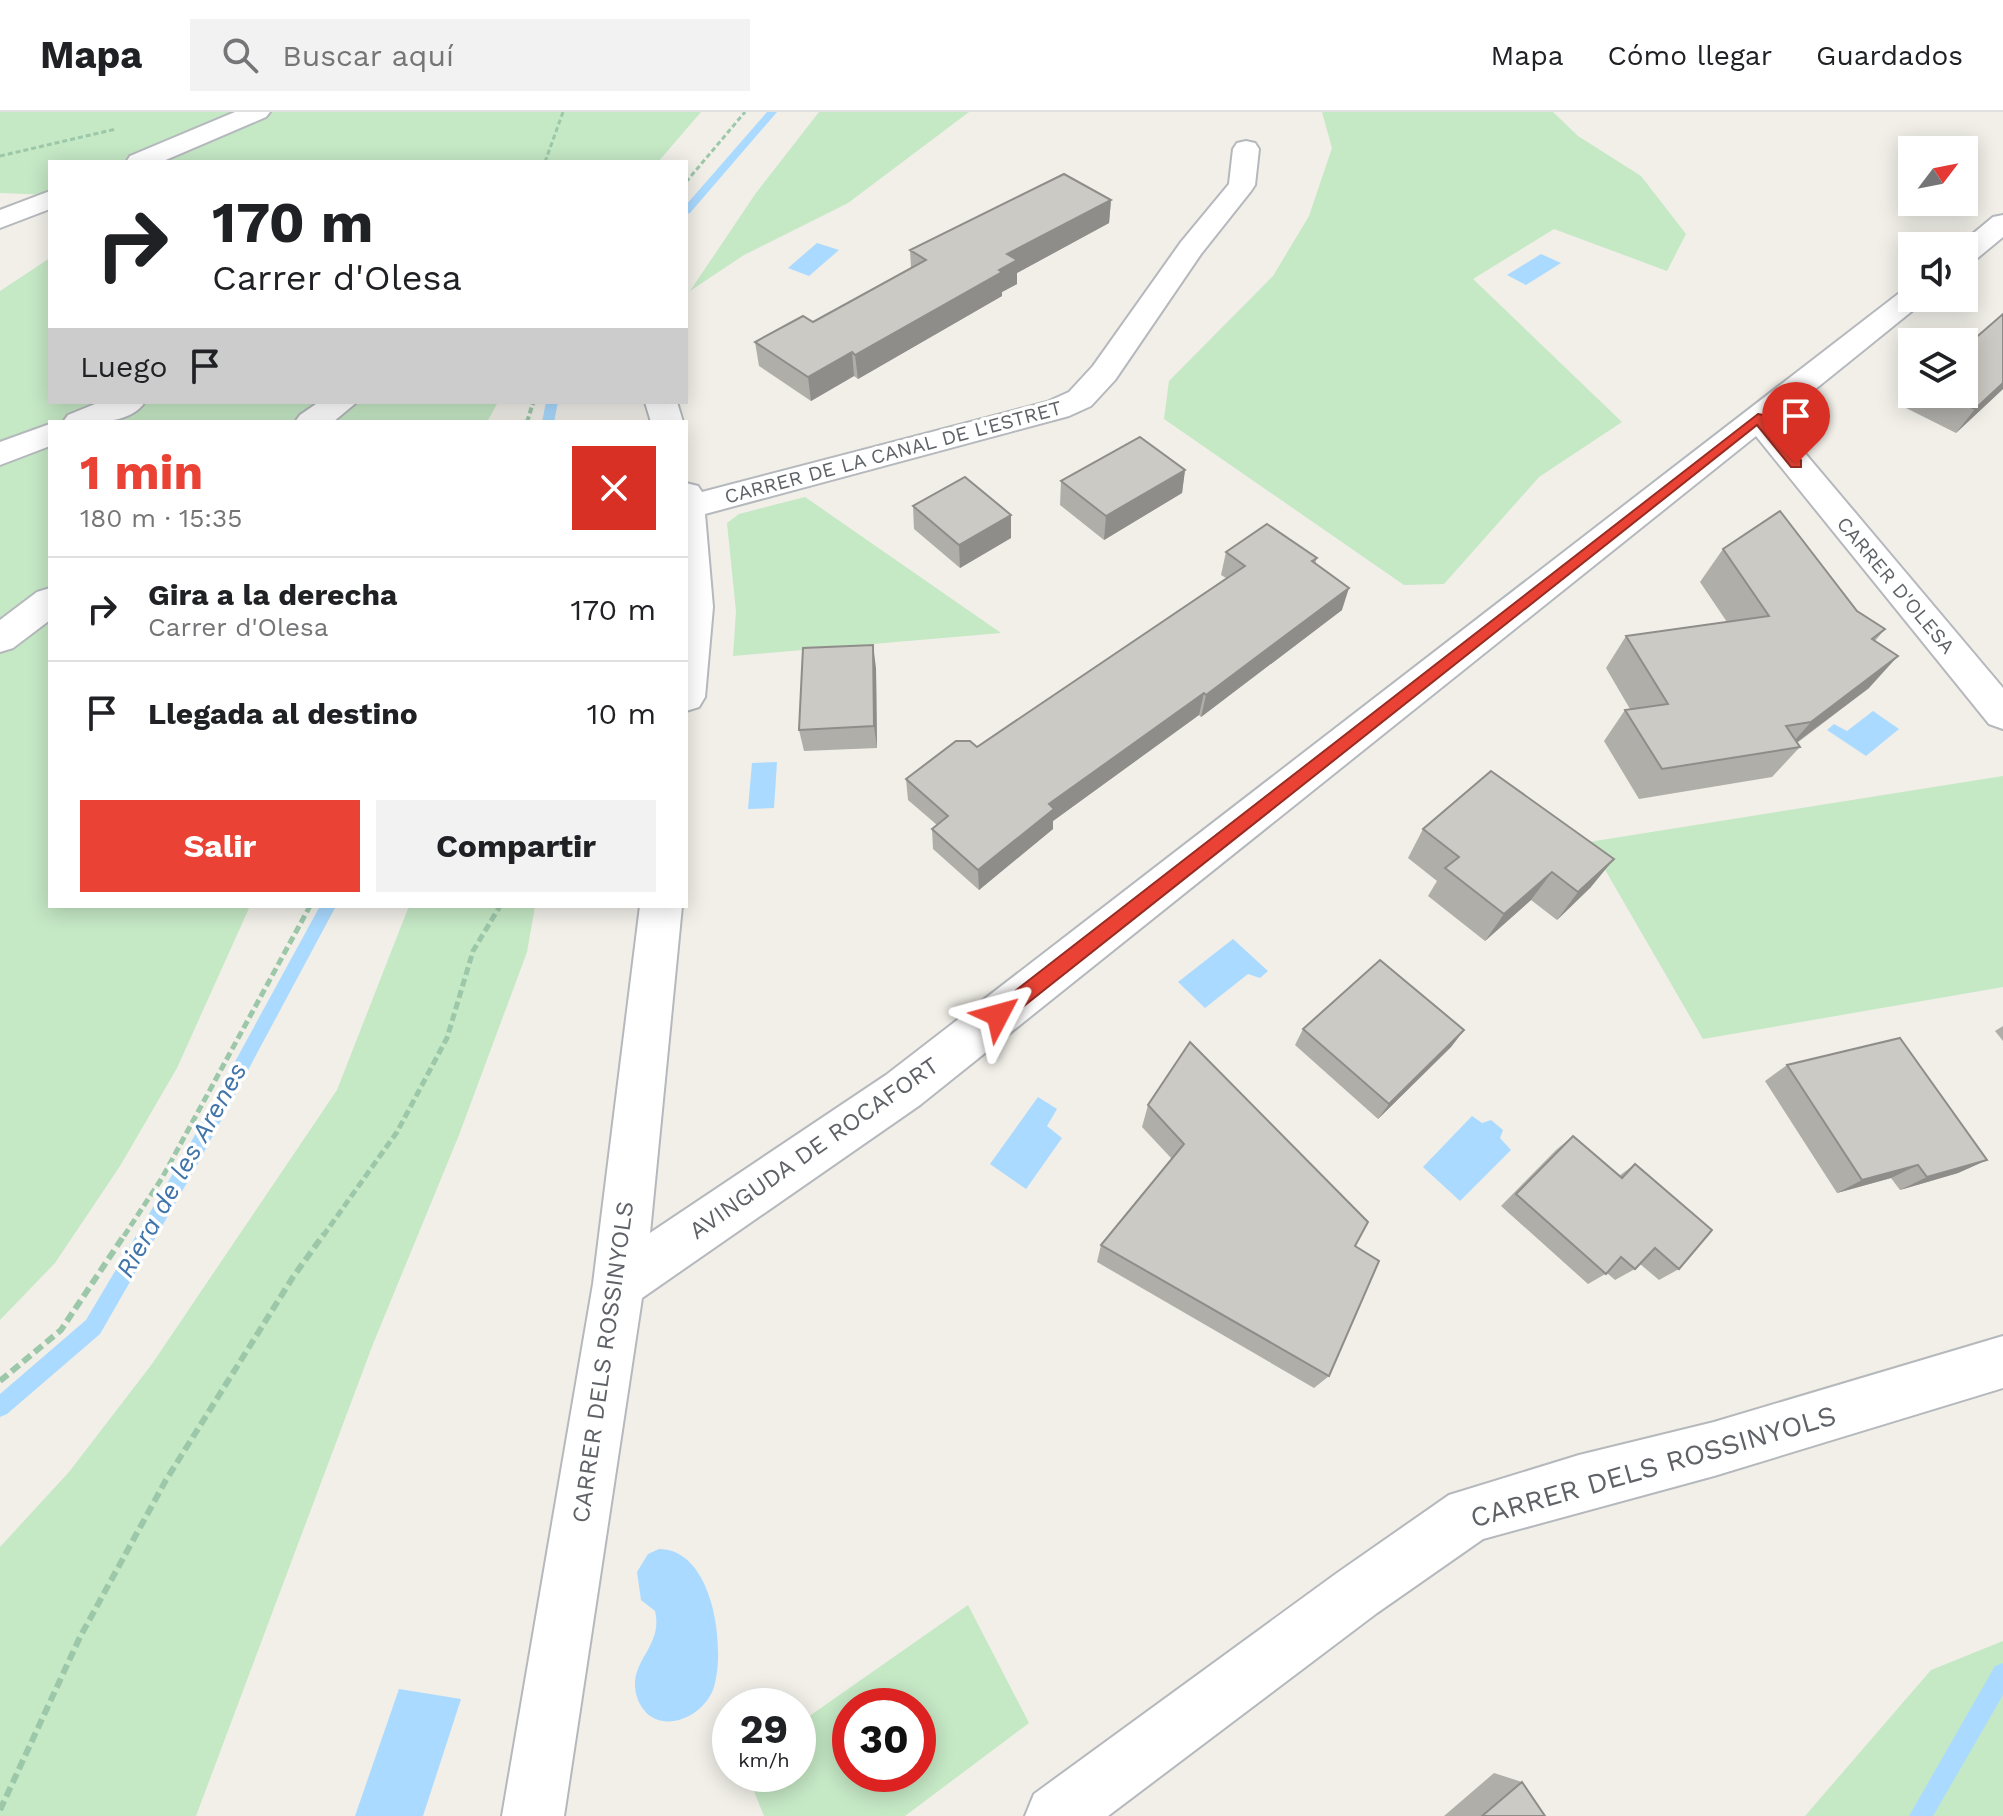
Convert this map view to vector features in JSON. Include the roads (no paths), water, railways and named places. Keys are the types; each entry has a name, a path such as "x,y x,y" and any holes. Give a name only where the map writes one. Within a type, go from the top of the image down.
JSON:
{"street":[{"path":"144,160 257,112"},
{"name":"CARRER DE LA CANAL DE L'ESTRET","path":"688,501 1031,417 1080,399 1104,373 1191,248 1242,185 1246,149"},
{"path":"0,220 48,200"},
{"path":"1978,244 2003,223"},
{"name":"AVINGUDA DE ROCAFORT","path":"619,1284 903,1090 1898,308"},
{"path":"84,420 124,404"},
{"path":"314,420 338,404"},
{"name":"CARRER D'OLESA","path":"1758,418 2003,714"},
{"path":"0,454 48,435"},
{"path":"688,501 695,607 688,677"},
{"path":"0,639 48,603"},
{"name":"CARRER DELS ROSSINYOLS","path":"533,1816 619,1284 661,908"},
{"name":"CARRER DELS ROSSINYOLS","path":"1056,1816 1357,1593 1469,1515 1714,1449 2003,1362"}],"water":[{"path":"817,243 839,250 809,276 788,268"},
{"path":"1541,254 1561,263 1526,285 1507,275"},
{"path":"1873,711 1899,729 1866,756 1827,730 1834,724 1847,731"},
{"path":"777,762 774,808 748,809 752,763"},
{"path":"1233,939 1268,971 1260,978 1248,974 1205,1008 1178,982"},
{"path":"1038,1097 1057,1109 1047,1126 1062,1138 1026,1189 990,1164"},
{"path":"1472,1116 1482,1123 1491,1120 1503,1130 1500,1138 1511,1150 1460,1201 1423,1167"},
{"path":"659,1549 677,1553 692,1565 703,1582 716,1625 718,1648 714,1687 699,1709 677,1720 653,1718 637,1697 636,1674 656,1624 655,1611 641,1600 637,1572 648,1554"},
{"path":"399,1689 461,1699 423,1816 355,1816"}],"waterway":[{"name":"Riera de les Arenes","path":"688,209 772,112"},
{"name":"Riera de les Arenes","path":"548,420 552,404"},
{"name":"Riera de les Arenes","path":"0,1407 93,1327 190,1161 327,908"},
{"path":"1920,1816 2003,1674"}]}
